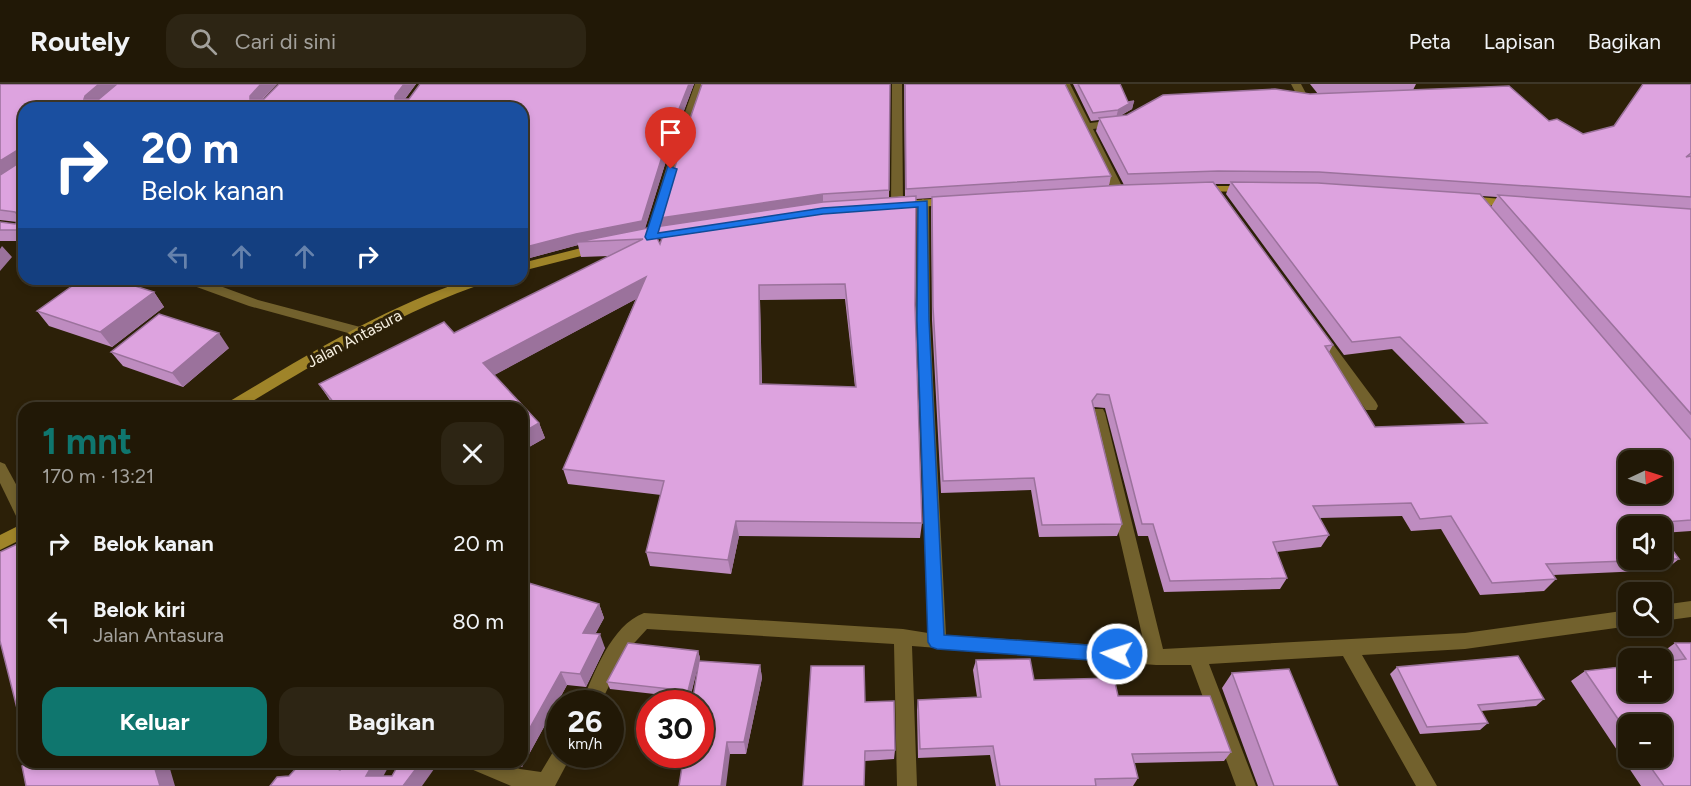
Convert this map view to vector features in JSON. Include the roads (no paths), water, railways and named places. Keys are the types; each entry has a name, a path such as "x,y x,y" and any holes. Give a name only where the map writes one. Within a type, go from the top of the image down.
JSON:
{"main road":[{"path":"1190,189 1217,194 1260,189"},
{"path":"1101,193 1125,191"},
{"path":"1452,199 1532,205"},
{"path":"891,205 965,201"},
{"path":"528,265 609,245"},
{"name":"Jalan Antasura","path":"240,402 359,331 464,285"},
{"path":"0,543 18,533"}],"street":[{"path":"651,237 678,146 700,84"},
{"path":"891,205 897,84"},
{"path":"1065,84 1125,191"},
{"path":"1296,84 1306,100"},
{"path":"1087,126 1119,123 1129,118"},
{"path":"1476,201 1491,219"},
{"path":"923,204 923,320 937,642"},
{"path":"204,285 254,303 359,331"},
{"path":"1310,321 1371,406"},
{"path":"1098,413 1156,657"},
{"path":"0,468 18,503"},
{"path":"1672,612 1691,609"},
{"path":"597,690 625,636 644,621 903,637 937,642 1156,657 1197,657 1465,641 1618,620"},
{"path":"903,637 907,786"},
{"path":"1348,648 1427,786"},
{"path":"1197,657 1246,786"},
{"path":"492,768 531,785 544,782 556,768"}]}
